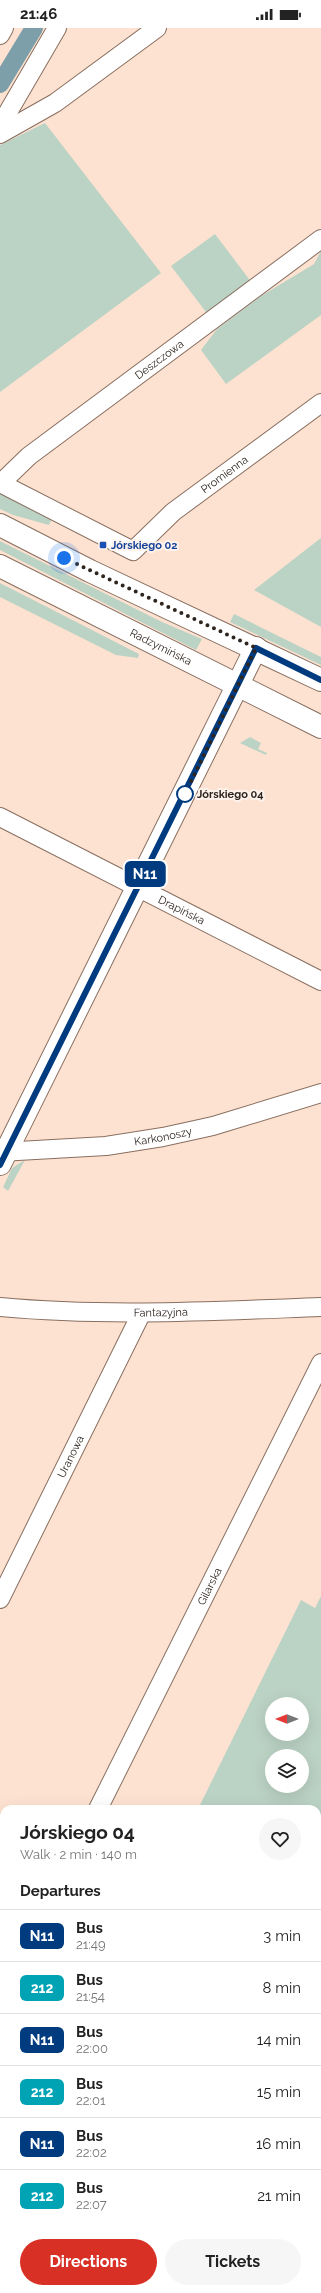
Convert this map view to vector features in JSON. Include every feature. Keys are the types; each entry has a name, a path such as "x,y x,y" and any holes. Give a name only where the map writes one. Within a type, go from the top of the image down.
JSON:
{"main road":[{"path":"0,525 90,571 256,648 321,680"},
{"name":"Radzymińska","path":"0,566 321,727"},
{"path":"2,1156 139,888 256,648"}],"street":[{"path":"0,35 4,28"},
{"path":"0,126 57,28"},
{"path":"0,134 55,103 157,28"},
{"name":"Deszczowa","path":"1,483 29,456 321,240"},
{"name":"Promienna","path":"1,483 133,551 173,512 321,403"},
{"name":"Drapińska","path":"0,816 321,981"},
{"name":"Karkonoszy","path":"2,1156 106,1146 163,1137 221,1124 321,1092"},
{"name":"Fantazyjna","path":"0,1307 59,1312 141,1314 321,1306"},
{"name":"Uranowa","path":"0,1599 141,1314"},
{"name":"Gilarska","path":"100,1805 321,1363"}],"green space":[{"path":"45,123 161,273 0,392 0,145"},
{"path":"215,234 252,283 209,316 171,266"},
{"path":"321,251 321,315 226,384 201,350 217,329 261,296 314,264"},
{"path":"0,490 53,517 49,525 13,515 0,509"},
{"path":"321,538 321,627 254,590"},
{"path":"0,541 162,622 202,639 196,650 0,550"},
{"path":"0,583 139,654 138,658 116,655 0,597"},
{"path":"234,614 321,657 321,665 230,622"},
{"path":"250,737 261,743 258,749 267,753 266,755 240,743"},
{"path":"25,1160 8,1191 3,1187 12,1168"},
{"path":"321,1596 321,1805 200,1805 301,1600 315,1608"}],"waterway":[{"path":"0,84 34,28"}],"bus line":[{"name":"N11","path":"0,1165 167,831 256,648 321,680"}],"place":[{"name":"Jórskiego 02","path":"103,545"},
{"name":"Jórskiego 04","path":"185,794"}],"route":[{"path":"64,558 256,648 185,794"}]}
